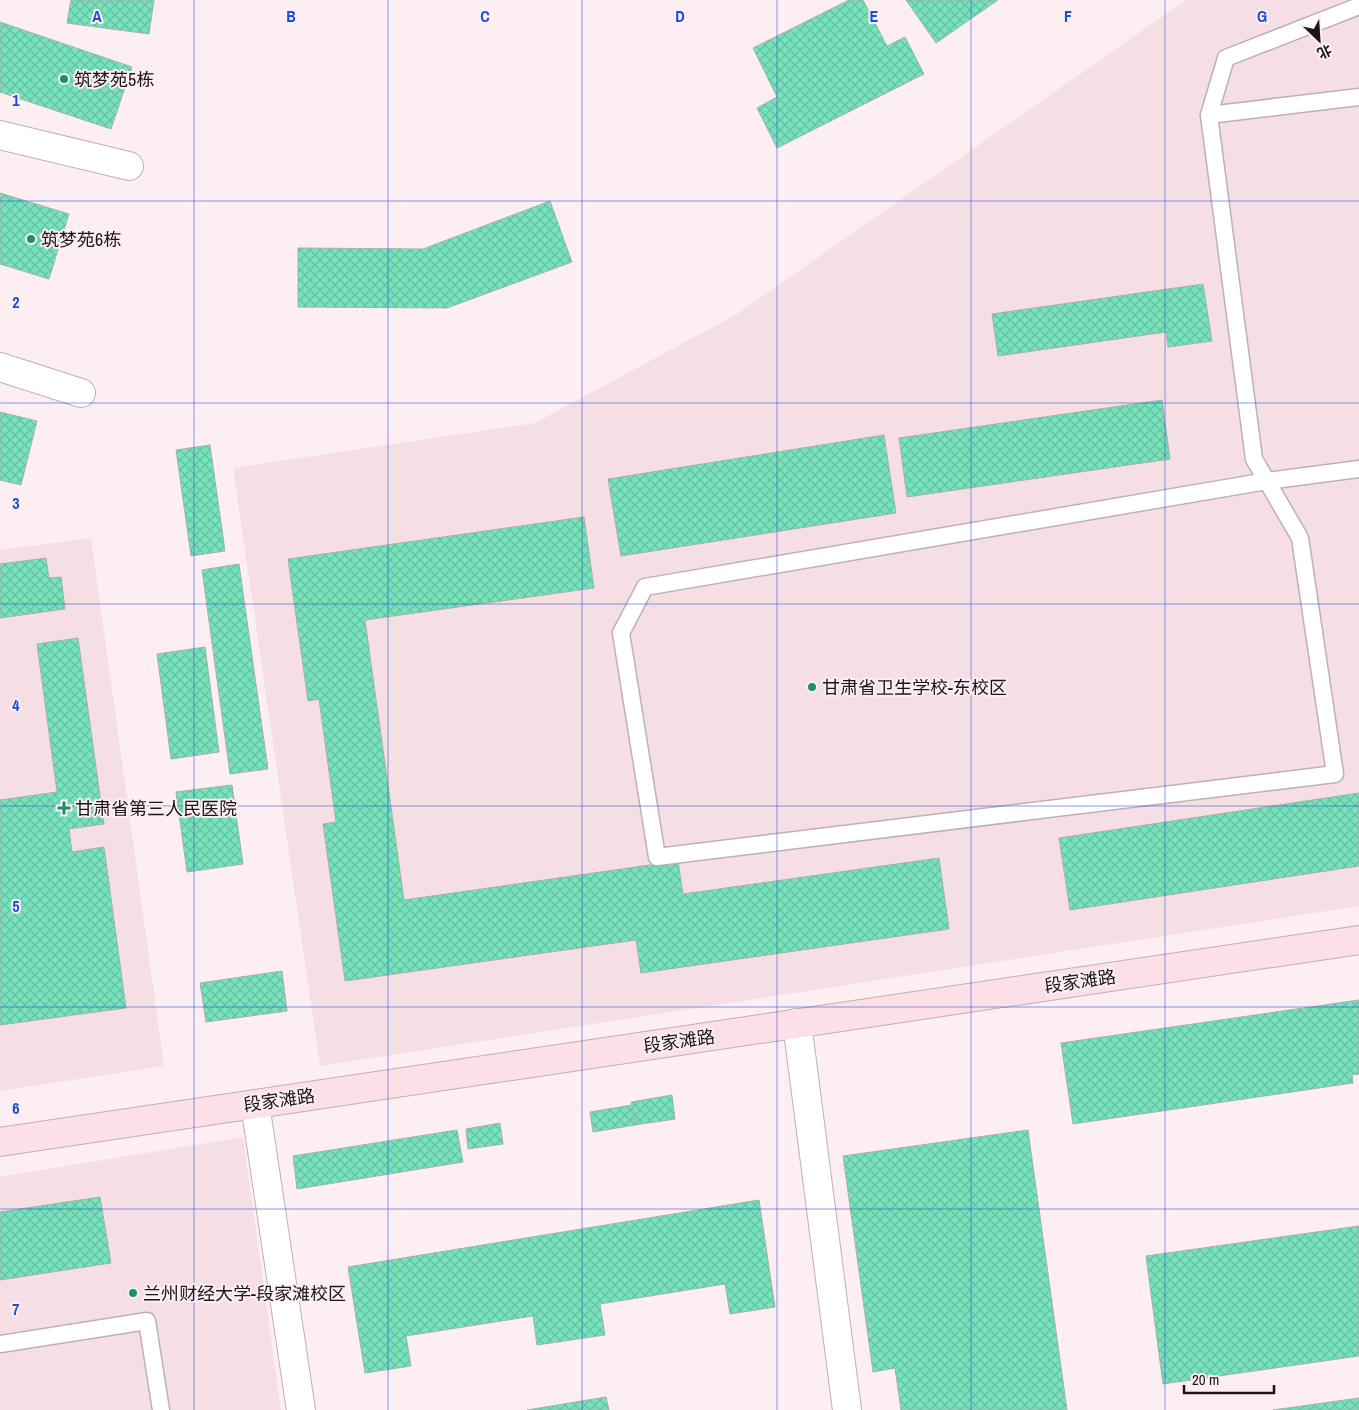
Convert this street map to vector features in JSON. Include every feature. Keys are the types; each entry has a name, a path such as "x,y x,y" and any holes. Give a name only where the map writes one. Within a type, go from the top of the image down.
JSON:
{"main road":[{"name":"段家滩路","path":"0,1142 1359,940"}],"street":[{"path":"0,135 129,166"},
{"path":"0,368 80,393"},
{"path":"797,1023 847,1410"},
{"path":"255,1104 302,1410"}],"lane":[{"path":"1359,6 1226,58 1209,115 1254,459 1267,481 1300,538 1335,774 657,856 621,633 645,588 1267,481 1359,469"},
{"path":"1209,115 1359,97"},
{"path":"0,1344 147,1321 160,1410"}],"shaded area":[{"name":"甘肃省卫生学校-东校区","path":"1186,0 1359,0 1359,906 320,1066 233,468 535,423 737,314"},
{"name":"甘肃省第三人民医院","path":"91,538 164,1066 0,1091 0,550"},
{"name":"兰州财经大学-段家滩校区","path":"243,1137 281,1410 0,1410 0,1177"}],"building":[{"path":"71,0 154,0 149,34 67,23"},
{"path":"849,0 863,0 887,46 905,37 924,74 777,148 757,108 777,97 753,48"},
{"path":"906,0 998,0 936,43"},
{"name":"筑梦苑5栋","path":"0,22 132,67 111,129 0,92"},
{"name":"筑梦苑6栋","path":"0,193 69,214 49,279 0,264"},
{"path":"550,201 572,262 447,308 298,307 298,248 423,249"},
{"path":"1203,284 1212,341 1168,347 1166,332 998,356 992,314"},
{"path":"1162,400 1170,459 907,497 899,438"},
{"path":"0,412 37,421 21,485 0,480"},
{"path":"884,435 896,513 621,556 608,479"},
{"path":"210,445 225,551 191,556 176,450"},
{"path":"584,517 594,588 365,620 404,900 678,861 683,894 939,858 949,929 641,973 636,940 345,981 323,824 336,822 319,699 308,701 288,559"},
{"path":"46,558 49,578 61,577 65,609 0,618 0,564"},
{"path":"239,564 268,769 230,774 202,570"},
{"path":"78,638 104,824 69,829 72,852 104,847 126,1008 0,1025 0,800 57,792 37,644"},
{"path":"205,647 219,752 171,759 157,654"},
{"path":"232,785 243,864 187,872 176,792"},
{"path":"1359,793 1359,866 1070,910 1059,838"},
{"path":"282,971 287,1011 206,1022 200,983"},
{"path":"1359,1000 1359,1074 1352,1075 1353,1083 1073,1124 1061,1043"},
{"path":"672,1095 675,1119 635,1125 631,1102"},
{"path":"632,1105 635,1125 593,1132 590,1112"},
{"path":"500,1123 503,1144 468,1149 466,1129"},
{"path":"457,1130 463,1162 297,1189 293,1156"},
{"path":"1028,1130 1067,1410 901,1410 895,1368 873,1372 843,1156"},
{"path":"100,1197 111,1263 0,1280 0,1212"},
{"path":"759,1200 775,1307 730,1314 725,1284 600,1304 605,1335 537,1345 533,1316 406,1336 411,1366 365,1373 348,1267"},
{"path":"1359,1226 1359,1356 1163,1384 1146,1256"},
{"path":"606,1397 609,1410 527,1410"},
{"path":"1359,1398 1359,1410 1273,1410"}],"place":[{"name":"筑梦苑5栋","path":"64,79"},
{"name":"筑梦苑6栋","path":"31,239"},
{"name":"甘肃省卫生学校-东校区","path":"812,687"},
{"name":"甘肃省第三人民医院","path":"64,808"},
{"name":"兰州财经大学-段家滩校区","path":"133,1293"}]}
